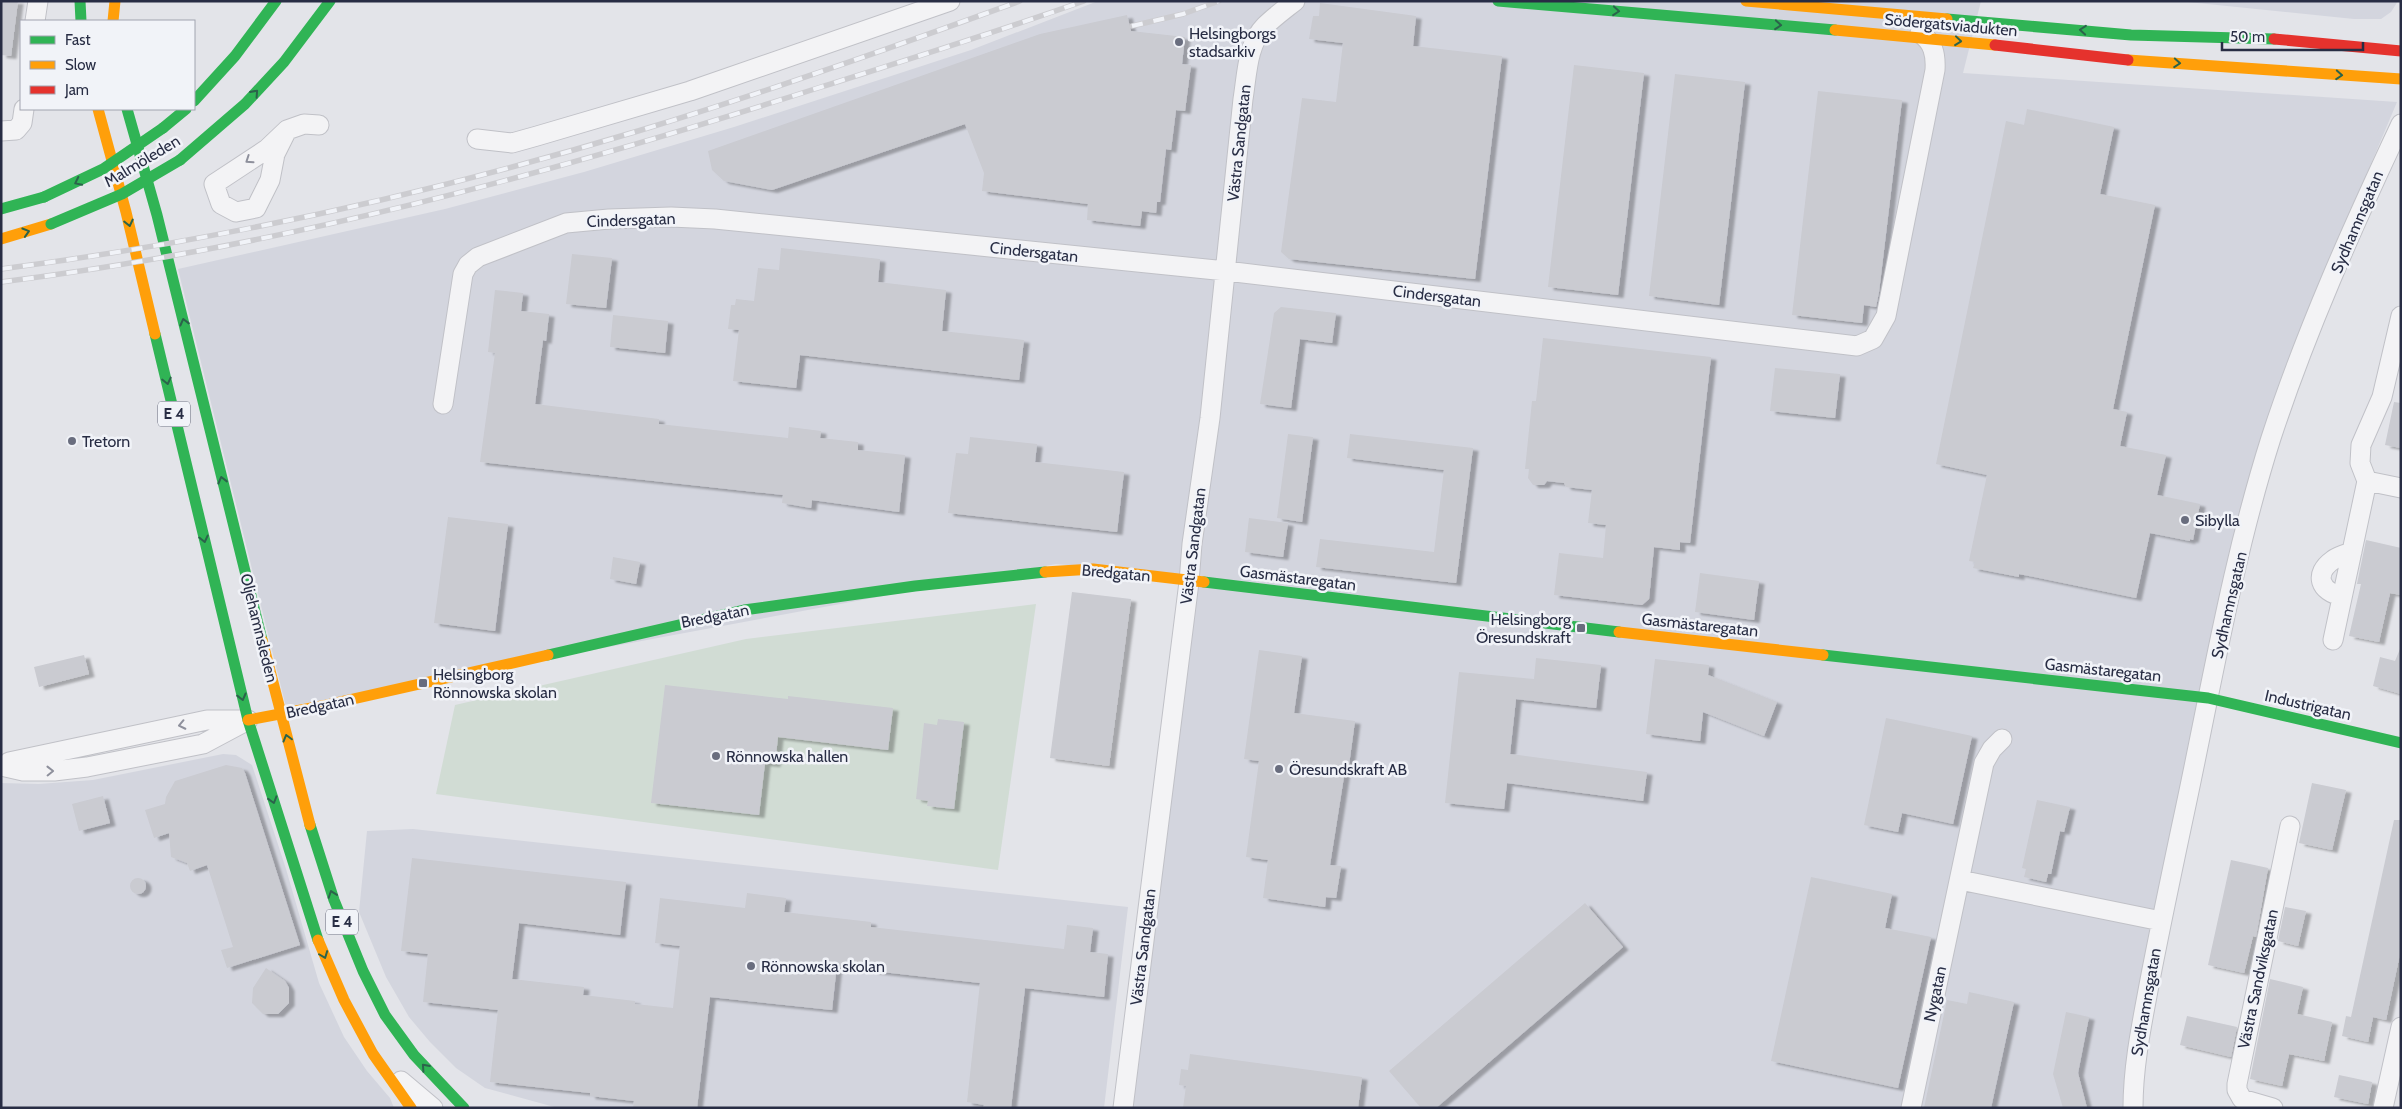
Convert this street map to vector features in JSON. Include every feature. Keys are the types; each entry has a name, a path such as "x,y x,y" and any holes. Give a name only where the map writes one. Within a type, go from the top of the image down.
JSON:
{"main road":[{"path":"80,1 81,20"},
{"path":"113,20 115,1"},
{"path":"195,100 235,56 276,1"},
{"path":"284,62 317,1"},
{"name":"Malmöleden","path":"1,239 51,224 122,194 180,160 232,117 284,62 330,1"},
{"path":"284,62 338,1"},
{"name":"Södergatsviadukten","path":"1498,1 1958,41 2128,60 2401,79"},
{"name":"Södergatsviadukten","path":"1746,1 2131,34 2268,38 2401,51"},
{"name":"Oljehamnsleden","path":"98,110 126,212 248,720 325,958 365,1041 382,1065"},
{"name":"Oljehamnsleden","path":"127,110 157,215 280,714 312,833 334,900 363,971 385,1016 414,1054 465,1105"},
{"name":"Malmöleden","path":"1,209 44,197 103,169 163,128 185,110"},
{"name":"Bredgatan","path":"248,720 688,621 799,602 915,586 1056,570 1094,569 1189,582"},
{"name":"Gasmästaregatan","path":"1189,582 2208,698"},
{"name":"Industrigatan","path":"2208,698 2401,743"},
{"name":"E 4","path":"382,1065 411,1108"}],"street":[{"path":"35,20 38,1"},
{"path":"477,139 512,143 698,88 950,1"},
{"name":"Västra Sandgatan","path":"1123,1108 1226,271 1243,99 1251,50 1264,26 1295,1"},
{"name":"Cindersgatan","path":"443,404 463,274 468,264 478,257 566,223 653,218 715,219 1226,271 1857,346 1873,339 1883,323 1934,79 1936,54 1926,38 1911,27 1892,22 1637,1"},
{"path":"6,132 16,130 22,123 24,110"},
{"path":"287,130 304,124 319,125"},
{"name":"Sydhamnsgatan","path":"2133,1108 2139,1036 2161,921 2208,698 2249,521 2271,439 2305,345 2365,201 2401,124"},
{"path":"2333,640 2367,481 2360,463 2362,445 2382,397 2401,316"},
{"path":"2367,481 2401,488"},
{"path":"2342,596 2331,594 2323,586 2321,578 2324,568 2334,558 2352,552"},
{"name":"Bredgatan","path":"1,762 21,760 207,720 248,720"},
{"name":"Bredgatan","path":"1,766 23,771 54,771 87,767 203,744 248,720"},
{"name":"Nygatan","path":"1911,1108 1984,763 1992,748 2002,739"},
{"name":"Västra Sandviksgatan","path":"2274,1108 2242,1100 2237,1090 2237,1084 2290,826"},
{"path":"1960,880 2161,921"},
{"path":"2383,1108 2401,1027"},
{"name":"Oljehamnsleden","path":"382,1065 433,1108"}],"shaded area":[{"path":"1098,1 1981,1 1963,73 2397,102 2357,197 2262,437 2209,648 2196,729 2125,1108 1129,1108 1194,576 1056,564 286,707 178,269 445,209 584,172 734,127 971,50"},
{"path":"2178,1 2398,1 2391,12 2381,19 2354,19"},
{"path":"1036,604 998,870 436,794 455,705 746,639"},
{"path":"223,754 236,755 252,765 286,869 319,983 344,1037 367,1071 390,1098 394,1108 1,1108 1,783 39,784 93,780"},
{"name":"Rönnowska skolan","path":"413,829 1128,907 1104,1108 558,1108 485,1088 456,1068 409,1017 386,977 359,912 367,831"}],"building":[{"path":"1,1 18,1 11,56 1,55"},
{"path":"1320,3 1416,16 1413,46 1502,56 1475,279 1289,259 1281,252 1302,98 1336,102 1343,43 1309,39 1313,16 1319,16"},
{"path":"1127,15 1131,31 1185,37 1182,64 1191,65 1185,111 1176,110 1171,150 1166,149 1160,202 1157,202 1156,213 1142,211 1140,226 1087,220 1088,204 982,191 984,173 965,124 772,190 724,181 712,170 708,151 1040,34"},
{"path":"1574,65 1644,73 1618,295 1548,287"},
{"path":"1675,74 1745,82 1719,305 1649,296"},
{"path":"1818,91 1902,100 1879,292 1876,307 1864,305 1862,323 1792,315"},
{"path":"2027,109 2114,127 2100,194 2155,205 2113,409 2127,412 2120,446 2166,455 2157,495 2200,504 2193,540 2150,533 2136,598 2019,574 2019,577 1973,568 1975,562 1969,561 1987,475 1936,464 2006,121 2024,125"},
{"path":"781,248 880,259 878,282 946,290 942,331 1024,340 1019,380 800,355 796,388 733,381 739,330 728,329 731,305 735,305 736,299 754,301 758,268 779,270"},
{"path":"572,254 612,258 606,308 566,304"},
{"path":"495,290 523,293 521,311 549,314 546,341 543,340 535,404 659,419 659,424 788,438 789,427 821,431 820,438 858,442 858,450 905,455 899,512 812,500 811,508 782,503 783,495 480,462 495,353 488,352"},
{"path":"1281,307 1336,313 1332,343 1300,339 1291,408 1260,404 1274,313"},
{"path":"613,315 668,321 665,353 610,347"},
{"path":"1543,338 1711,357 1690,543 1680,542 1680,550 1654,547 1649,599 1642,605 1554,595 1559,553 1603,558 1606,525 1588,523 1592,490 1566,487 1564,483 1547,481 1544,485 1533,485 1528,478 1529,469 1525,469 1532,401 1536,401"},
{"path":"1775,368 1840,374 1835,418 1770,411"},
{"path":"2394,402 2401,403 2401,448 2385,445"},
{"path":"1288,434 1313,437 1302,522 1277,518"},
{"path":"1350,434 1473,448 1456,583 1316,567 1320,539 1434,552 1444,470 1347,458"},
{"path":"970,437 1037,444 1035,462 1124,472 1117,532 948,513 956,453 968,454"},
{"path":"448,517 508,524 495,631 434,623"},
{"path":"1249,518 1288,523 1283,557 1245,552"},
{"path":"2366,540 2401,548 2401,595 2390,593 2379,642 2349,636 2361,584 2357,584"},
{"path":"613,557 640,562 636,584 610,579"},
{"path":"1700,573 1759,581 1754,620 1695,612"},
{"path":"1072,592 1131,599 1109,766 1050,758"},
{"path":"2400,649 2401,694 2373,686 2380,657 2395,661"},
{"path":"1259,650 1302,656 1294,713 1355,721 1349,765 1346,764 1330,865 1341,866 1336,898 1326,897 1325,907 1263,898 1268,860 1246,857 1259,761 1244,759"},
{"path":"84,655 89,674 39,687 34,667"},
{"path":"1536,658 1601,665 1596,708 1516,699 1510,754 1647,772 1643,801 1507,783 1504,809 1445,803 1459,672 1534,679"},
{"path":"1655,659 1709,665 1708,675 1777,702 1764,736 1703,712 1700,741 1646,734"},
{"name":"Rönnowska hallen","path":"665,685 788,699 788,696 893,708 888,750 778,737 775,764 765,763 759,815 651,803"},
{"path":"1886,718 1972,736 1953,824 1902,813 1898,832 1864,825"},
{"path":"938,719 964,722 954,809 927,806 928,801 916,799 924,723 937,725"},
{"path":"226,765 242,768 245,773 300,945 227,968 221,950 233,947 207,865 190,871 187,863 171,857 169,833 154,838 145,810 165,804 166,797 175,781"},
{"path":"2312,783 2346,790 2332,850 2299,843"},
{"path":"103,796 110,823 79,831 72,804"},
{"path":"2037,800 2070,807 2064,832 2060,831 2051,874 2048,874 2046,882 2024,877 2026,869 2022,868"},
{"path":"2394,820 2401,820 2401,949 2386,1020 2373,1017 2368,1042 2342,1036 2346,1016 2351,1017"},
{"path":"412,858 626,882 620,935 519,923 512,979 584,987 583,995 673,1008 680,946 655,943 660,898 745,908 747,893 786,898 784,912 871,922 871,927 1064,949 1067,925 1093,928 1090,952 1108,954 1104,997 1025,988 1011,1108 983,1108 984,1105 967,1102 980,983 873,971 873,968 837,964 832,1010 710,997 697,1108 633,1108 634,1101 590,1096 590,1093 490,1082 498,1010 423,1002 428,954 401,951"},
{"path":"2231,860 2268,868 2256,937 2253,936 2244,973 2208,965"},
{"path":"1811,877 1892,894 1885,928 1931,937 1898,1088 1771,1061"},
{"path":"138,878 146,886 138,894 130,886"},
{"path":"1585,903 1623,947 1436,1108 1421,1108 1389,1071"},
{"path":"2285,907 2306,911 2298,946 2278,941"},
{"path":"266,968 285,981 289,988 289,1003 278,1014 263,1014 252,1003 253,988"},
{"path":"2270,979 2303,987 2297,1014 2332,1022 2324,1061 2289,1054 2282,1086 2250,1079"},
{"path":"1969,992 2014,1002 1991,1108 1924,1108 1947,1000 1967,1004"},
{"path":"2066,1012 2089,1017 2078,1073 2087,1108 2063,1108 2053,1074"},
{"path":"2187,1016 2237,1027 2231,1057 2180,1045"},
{"path":"1190,1054 1362,1077 1358,1108 1183,1108 1186,1086 1179,1085 1181,1069 1188,1070"},
{"path":"2339,1075 2372,1082 2368,1104 2334,1097"}],"railway":[{"path":"1,269 82,258 243,230 402,195 481,175 560,154 734,101 1020,1"},
{"path":"1,282 106,267 210,249 416,204 619,149 720,119 1019,24 1084,1"},
{"path":"1132,26 1183,14 1219,1"}],"traffic: fast":[{"path":"80,1 81,20"},
{"path":"195,100 235,56 276,1"},
{"path":"180,160 245,104 284,62 330,1"},
{"path":"1498,1 1835,30"},
{"path":"1947,19 2131,35 2274,39"},
{"path":"127,110 157,215 262,640"},
{"path":"163,128 185,110"},
{"path":"44,197 103,169 163,128"},
{"path":"51,224 122,194 180,160"},
{"path":"1,209 44,197"},
{"path":"155,334 248,720 318,940"},
{"path":"548,655 744,610 915,586 1045,572"},
{"path":"1204,582 1619,632"},
{"path":"1823,655 2208,698 2401,743"},
{"path":"310,825 334,900 363,971 385,1015 414,1055 464,1108"}],"traffic: slow":[{"path":"113,20 115,1"},
{"path":"1746,1 1947,19"},
{"path":"1835,30 1995,45"},
{"path":"2128,60 2401,79"},
{"path":"98,110 126,212 155,334"},
{"path":"1,239 51,224"},
{"path":"1045,572 1093,569 1204,582"},
{"path":"1619,632 1823,655"},
{"path":"262,640 310,825"},
{"path":"248,720 322,706 548,655"},
{"path":"318,940 344,1000 373,1054 411,1108"}],"traffic: jam":[{"path":"2274,39 2401,51"},
{"path":"1995,45 2128,60"}],"place":[{"name":"Helsingborgs stadsarkiv","path":"1179,42"},
{"name":"Tretorn","path":"72,441"},
{"name":"Sibylla","path":"2185,520"},
{"name":"Helsingborg Öresundskraft","path":"1581,628"},
{"name":"Helsingborg Rönnowska skolan","path":"423,683"},
{"name":"Rönnowska hallen","path":"716,756"},
{"name":"Öresundskraft AB","path":"1279,769"},
{"name":"Rönnowska skolan","path":"751,966"}]}
